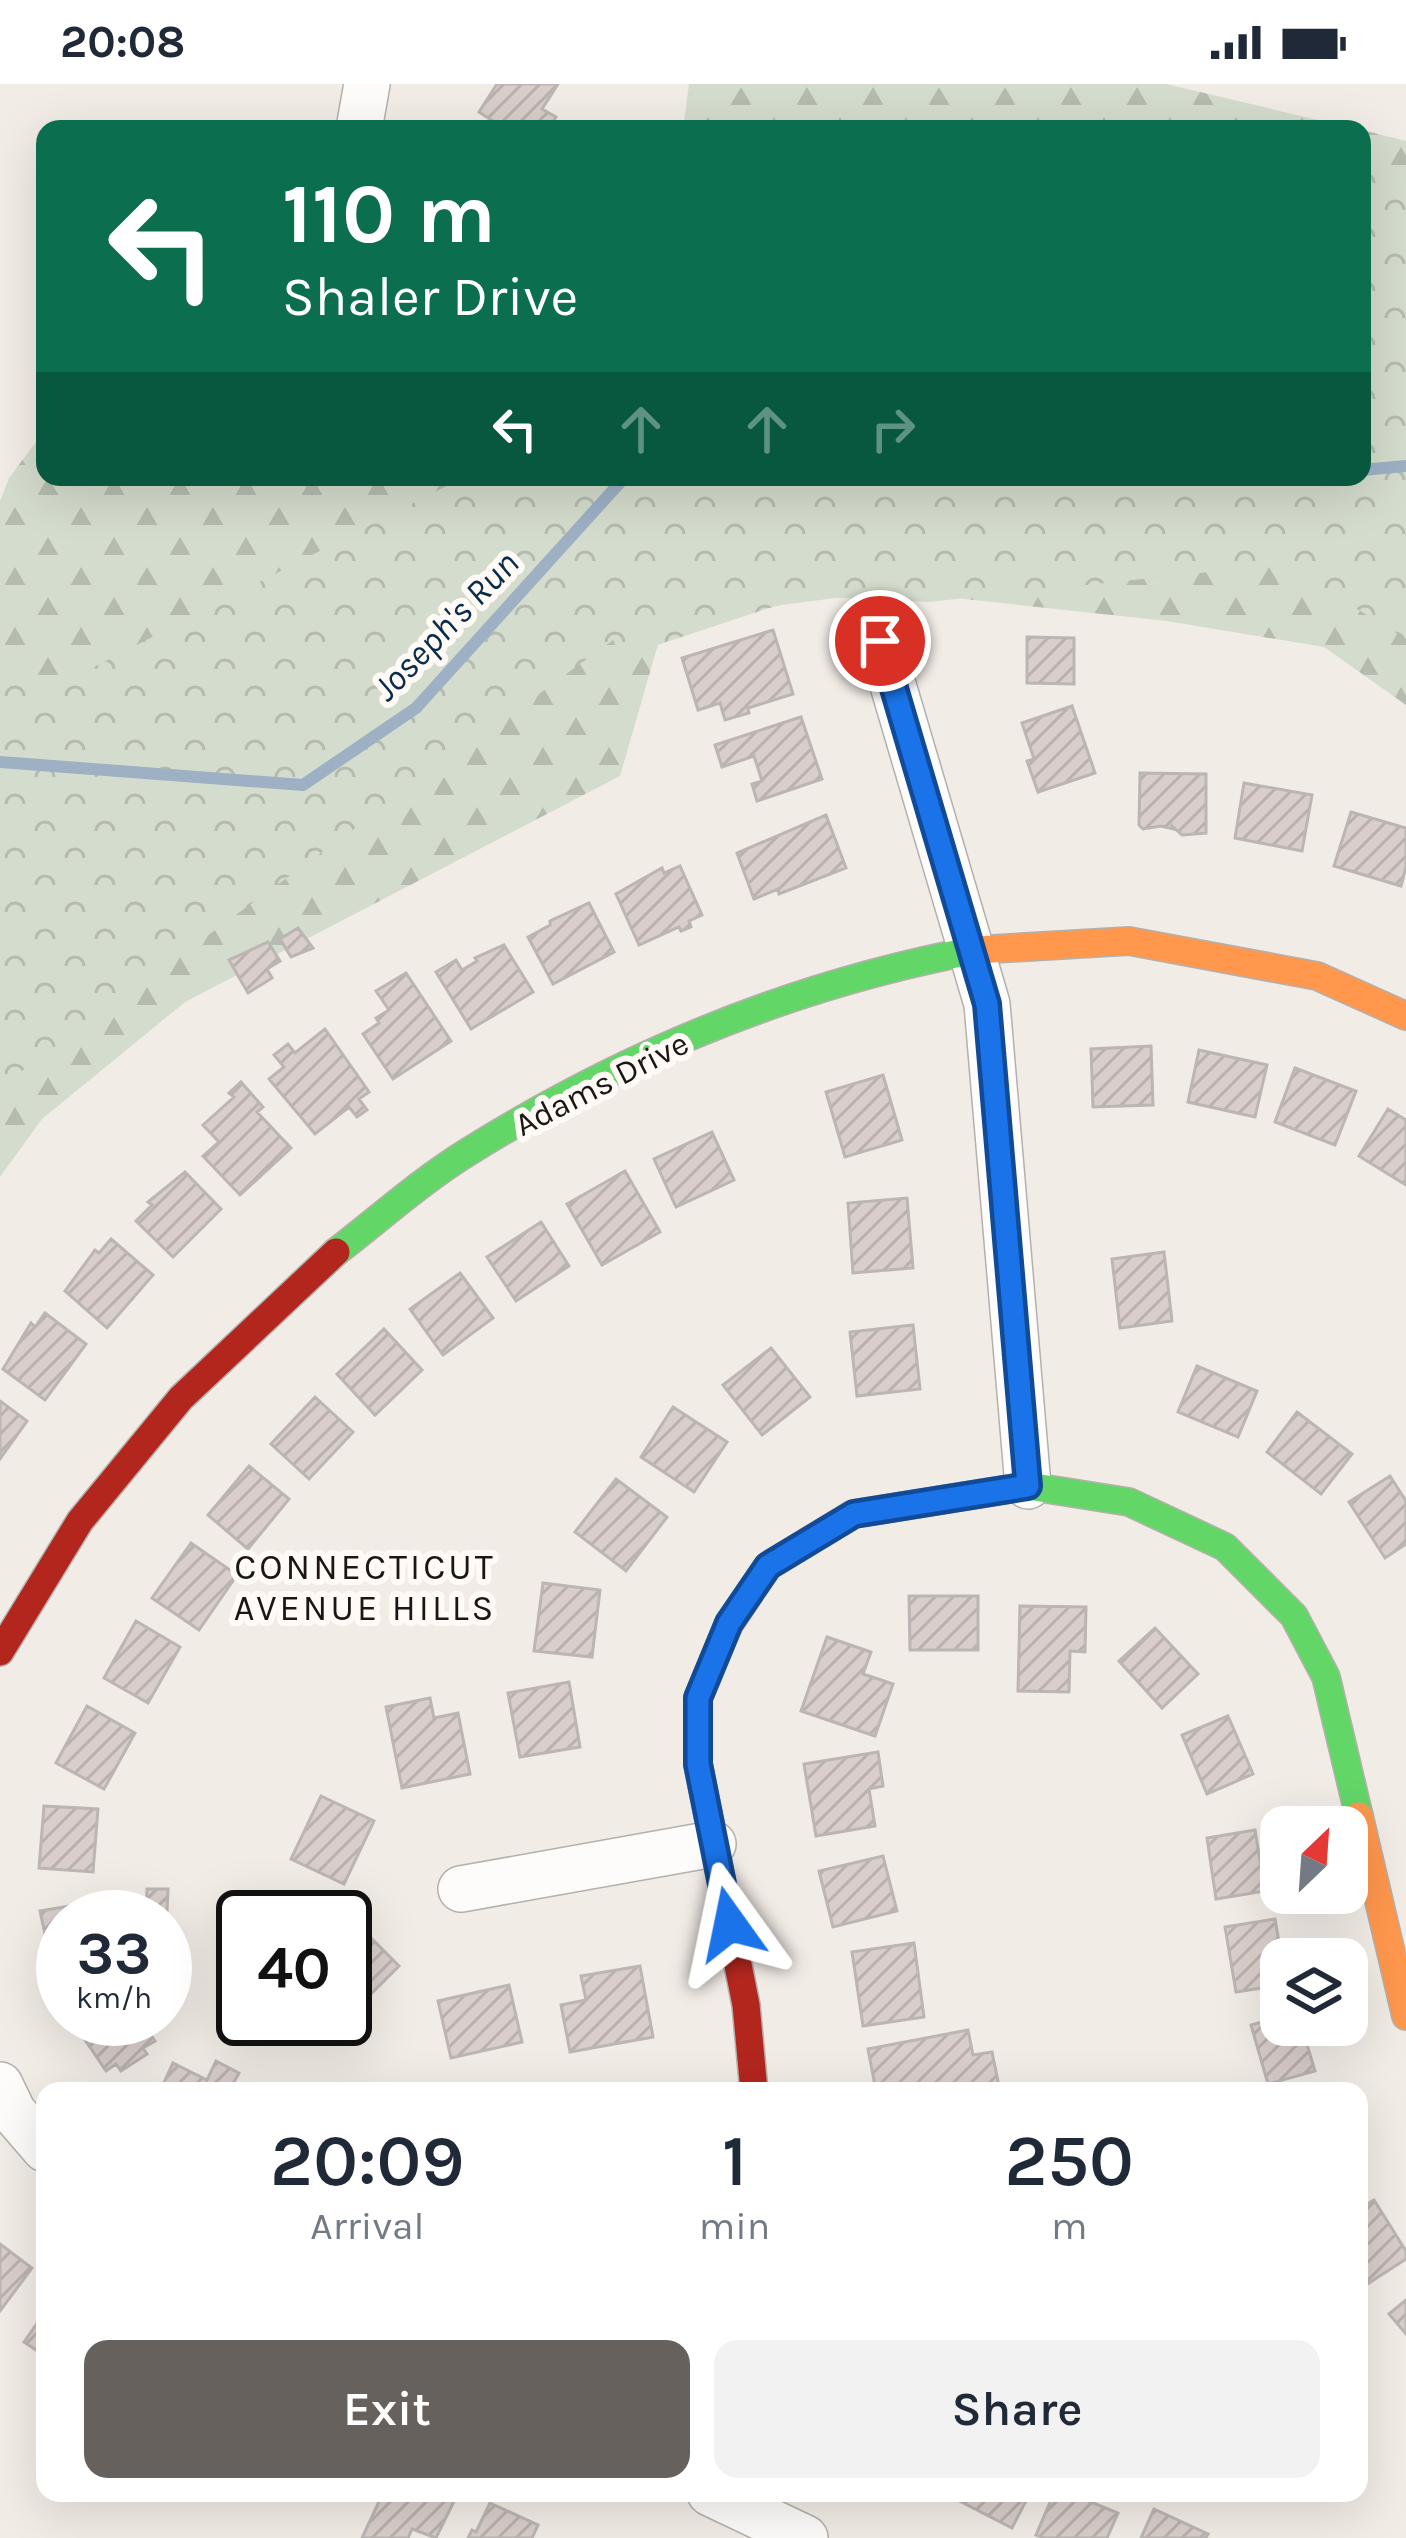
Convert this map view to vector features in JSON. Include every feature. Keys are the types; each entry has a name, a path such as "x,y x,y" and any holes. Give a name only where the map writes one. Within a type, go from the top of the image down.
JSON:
{"street":[{"path":"361,120 368,84"},
{"path":"880,641 987,1004 1028,1486"},
{"name":"Adams Drive","path":"0,1652 80,1521 181,1398 336,1252 464,1154 618,1066 773,1004 973,950 1130,941 1317,976 1406,1016"},
{"path":"753,2082 746,2005 698,1764 698,1698 729,1623 768,1566 854,1514 1028,1486 1129,1502 1225,1547 1294,1616 1326,1678 1406,2016"},
{"path":"461,1889 712,1844"},
{"path":"0,2085 13,2112 36,2139"},
{"path":"729,2502 805,2538"}],"green space":[{"path":"689,84 1166,84 1318,120 684,120"},
{"path":"1371,132 1406,141 1406,705 1324,647 1167,621 890,591 665,620 620,776 185,1002 42,1119 0,1177 0,501 9,478 36,442 36,486 1371,486"},
{"path":"1371,166 1406,170 1406,639 1284,564 928,602 806,596 621,657 613,640 0,1087 0,679 57,686 446,486 1371,486"}],"building":[{"path":"497,84 558,84 542,109 554,120 491,120 479,112"},
{"path":"773,630 793,694 725,720 720,703 698,710 682,658"},
{"path":"1027,637 1074,638 1074,684 1027,683"},
{"path":"1072,706 1095,773 1038,792 1027,761 1034,759 1022,723"},
{"path":"801,717 822,779 757,801 752,784 762,781 754,756 722,767 715,745"},
{"path":"1140,773 1206,774 1206,833 1182,835 1172,826 1143,829 1139,825"},
{"path":"1244,783 1312,795 1302,851 1235,838"},
{"path":"1351,812 1406,828 1401,886 1334,866"},
{"path":"826,815 846,868 754,899 737,853"},
{"path":"680,866 702,915 689,921 691,927 681,931 679,927 639,945 616,894 662,868 664,873"},
{"path":"589,903 614,952 553,984 528,937"},
{"path":"298,928 313,948 291,957 280,939"},
{"path":"268,942 280,961 267,969 272,978 248,993 229,960"},
{"path":"504,945 533,992 471,1029 436,972 456,960 462,970 475,958"},
{"path":"406,973 451,1041 393,1079 363,1034 389,1010 376,991"},
{"path":"325,1029 369,1092 359,1099 367,1110 357,1117 349,1107 315,1134 269,1079 284,1067 274,1055 288,1044 295,1053"},
{"path":"1151,1046 1153,1105 1093,1107 1091,1049"},
{"path":"1199,1050 1267,1065 1255,1117 1188,1102"},
{"path":"1295,1068 1356,1091 1335,1145 1275,1122"},
{"path":"883,1075 902,1140 845,1157 826,1092"},
{"path":"241,1082 263,1107 257,1112 291,1148 240,1195 203,1156 219,1142 203,1125 234,1097 229,1093"},
{"path":"1388,1109 1406,1120 1406,1185 1359,1156"},
{"path":"712,1132 734,1180 676,1207 654,1159"},
{"path":"625,1171 660,1232 602,1265 567,1204"},
{"path":"185,1172 221,1209 173,1257 136,1221 152,1205 148,1202"},
{"path":"907,1198 913,1268 853,1273 848,1203"},
{"path":"541,1222 569,1266 516,1301 487,1257"},
{"path":"111,1239 153,1275 107,1328 65,1291 95,1250 99,1253"},
{"path":"1164,1252 1172,1321 1120,1328 1112,1259"},
{"path":"460,1273 493,1318 443,1355 410,1309"},
{"path":"45,1313 86,1344 45,1400 3,1369 31,1323 35,1327"},
{"path":"913,1325 920,1389 857,1396 850,1332"},
{"path":"384,1329 422,1370 375,1415 337,1374"},
{"path":"771,1348 810,1397 762,1435 723,1385"},
{"path":"1197,1366 1257,1391 1238,1437 1178,1412"},
{"path":"315,1397 353,1432 309,1479 271,1444"},
{"path":"0,1401 27,1421 0,1459"},
{"path":"673,1407 727,1442 694,1492 641,1457"},
{"path":"1297,1412 1352,1454 1321,1494 1267,1452"},
{"path":"249,1466 289,1499 248,1549 208,1515"},
{"path":"1390,1476 1406,1501 1406,1544 1385,1558 1349,1502"},
{"path":"616,1479 667,1517 626,1571 575,1532"},
{"path":"191,1543 237,1575 199,1630 152,1598"},
{"path":"543,1583 600,1590 592,1657 534,1651"},
{"path":"909,1596 978,1596 978,1650 910,1650"},
{"path":"1020,1606 1086,1607 1085,1652 1070,1651 1069,1692 1018,1691"},
{"path":"136,1621 180,1647 148,1703 104,1678"},
{"path":"1155,1628 1198,1674 1162,1708 1119,1661"},
{"path":"827,1637 871,1652 863,1674 893,1684 875,1736 801,1711"},
{"path":"569,1682 580,1747 520,1757 508,1693"},
{"path":"430,1698 434,1718 458,1713 470,1774 402,1788 386,1707"},
{"path":"87,1706 135,1733 104,1789 56,1763"},
{"path":"1228,1716 1253,1774 1207,1794 1182,1735"},
{"path":"878,1752 883,1786 869,1789 875,1826 816,1836 804,1764"},
{"path":"321,1796 374,1821 344,1884 291,1859"},
{"path":"44,1806 98,1809 93,1872 39,1868"},
{"path":"1255,1830 1260,1892 1216,1899 1207,1838"},
{"path":"883,1856 897,1911 833,1927 819,1871"},
{"path":"1275,1919 1278,1938 1260,1938 1260,1988 1236,1992 1225,1927"},
{"path":"372,1939 399,1966 372,1993"},
{"path":"914,1943 924,2017 863,2026 852,1952"},
{"path":"640,1966 653,2037 570,2052 561,2005 586,2000 581,1976"},
{"path":"509,1985 522,2042 451,2058 438,2001"},
{"path":"1260,2023 1260,2046 1307,2046 1315,2071 1267,2082 1251,2025"},
{"path":"968,2030 973,2055 992,2052 998,2082 874,2082 868,2049"},
{"path":"89,2046 146,2046 147,2054 121,2071 116,2064 106,2071"},
{"path":"216,2061 239,2073 234,2082 164,2082 173,2063 207,2080"},
{"path":"1374,2200 1406,2251 1406,2259 1368,2284 1368,2204"},
{"path":"0,2244 32,2268 0,2311"},
{"path":"1406,2300 1406,2334 1389,2314"},
{"path":"36,2325 36,2350 24,2342"},
{"path":"379,2502 454,2502 436,2538 412,2529 408,2538 362,2538"},
{"path":"962,2502 1025,2502 1012,2528"},
{"path":"1050,2502 1091,2502 1118,2513 1107,2538 1036,2535"},
{"path":"490,2503 538,2525 532,2538 468,2538"},
{"path":"1154,2509 1208,2534 1206,2538 1141,2538"}],"waterway":[{"name":"Joseph's Run","path":"1371,469 1406,466"},
{"name":"Joseph's Run","path":"0,762 303,785 416,708 617,486"}],"traffic: fast":[{"path":"336,1252 468,1152 649,1054 842,982 976,950"},
{"path":"728,1626 768,1566 853,1514 1028,1486 1129,1502 1225,1547 1294,1616 1326,1677 1357,1806"}],"traffic: slow":[{"path":"976,950 1129,941 1317,976 1406,1016"},
{"path":"1368,1854 1406,2016"}],"traffic: jam":[{"path":"0,1652 80,1521 181,1398 336,1252"},
{"path":"728,1626 698,1698 698,1764 746,2005 753,2082"}],"district":[{"name":"CONNECTICUT AVENUE HILLS","path":"365,1586"}],"route":[{"path":"730,1924 698,1764 698,1698 729,1623 768,1566 854,1514 1028,1486 987,1004 880,641"}]}
